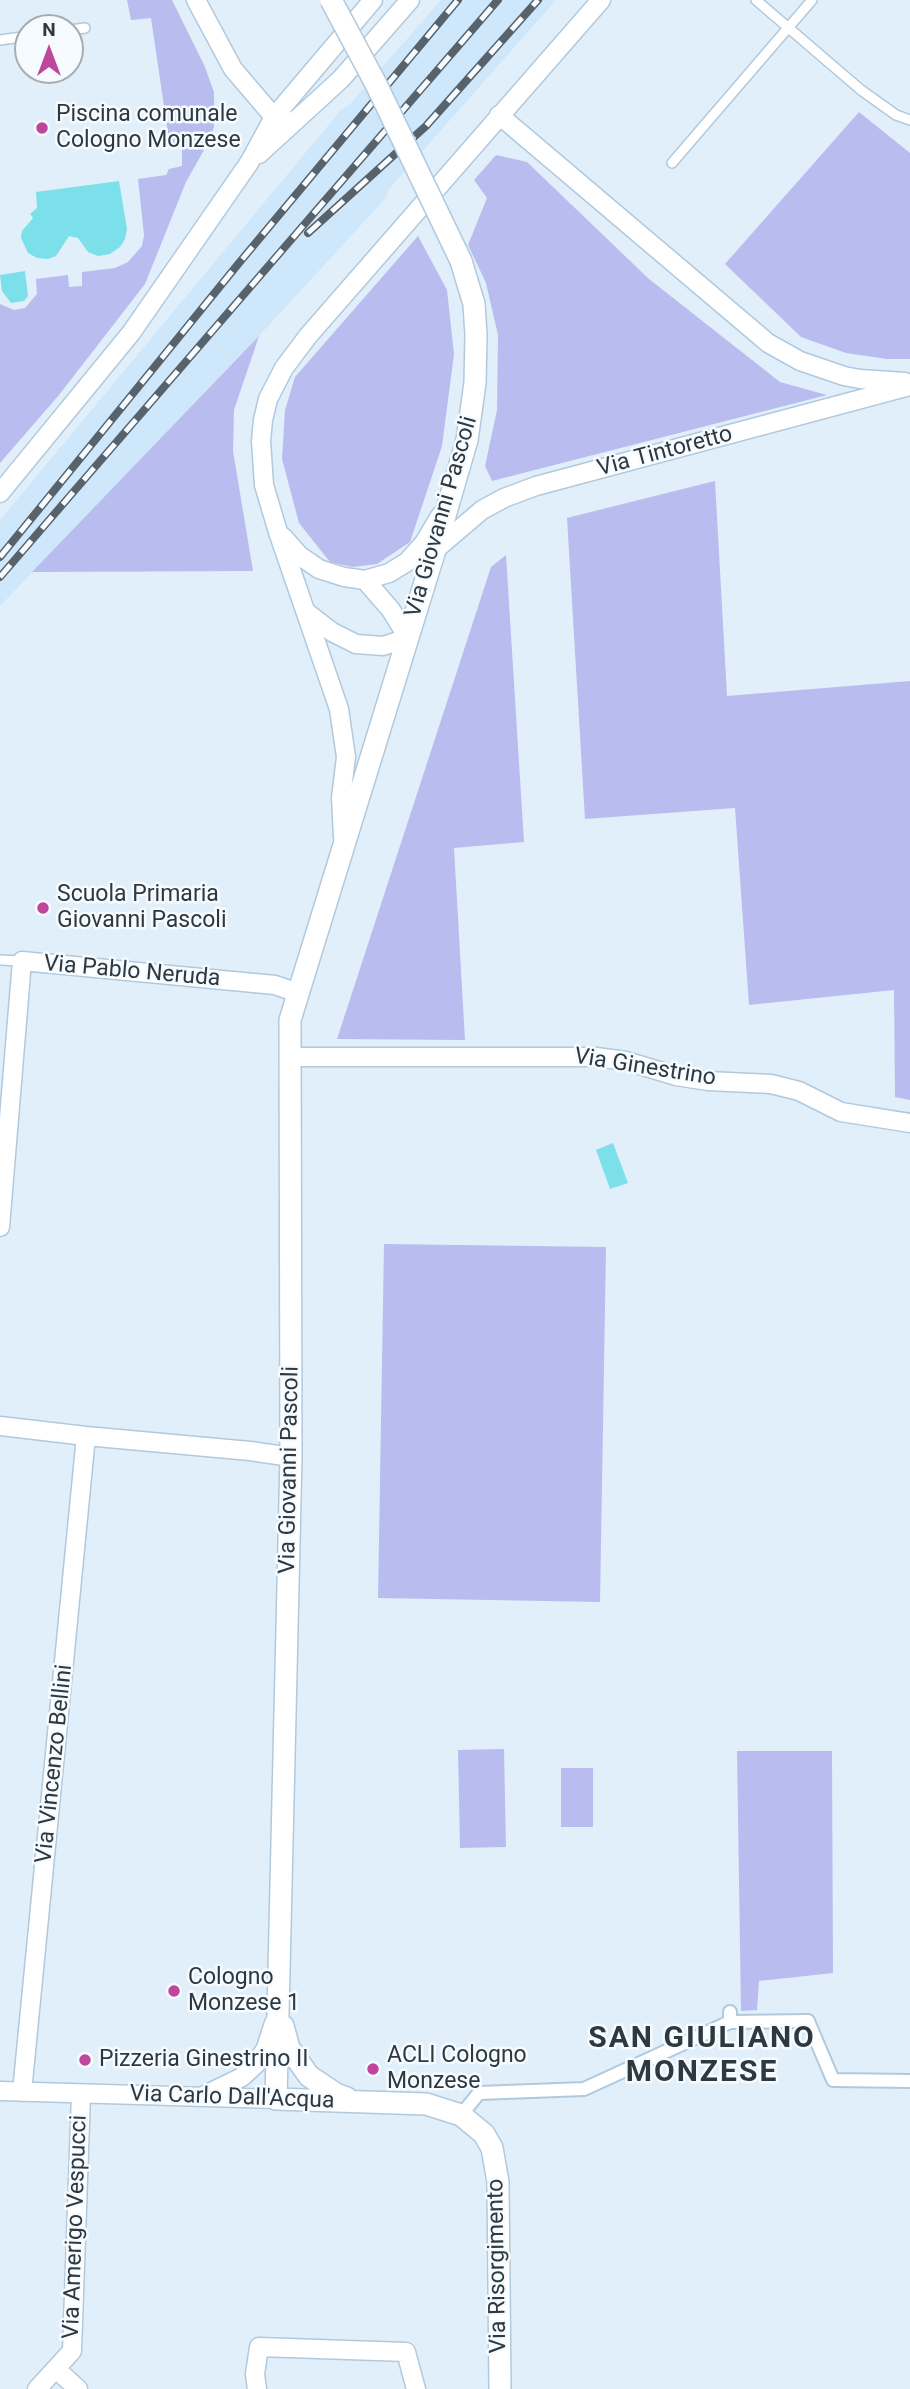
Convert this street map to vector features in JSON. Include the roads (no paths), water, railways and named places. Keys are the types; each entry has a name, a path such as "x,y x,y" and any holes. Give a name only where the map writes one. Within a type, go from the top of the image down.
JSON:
{"street":[{"path":"196,0 227,60 274,117 297,118"},
{"name":"Via Giovanni Pascoli","path":"276,2099 291,1457 290,1020 467,440 475,383 476,319 461,261 376,84 331,0"},
{"path":"0,493 131,334 249,163 274,117 373,0"},
{"path":"249,163 341,79 410,0"},
{"name":"Via Giovanni Pascoli","path":"343,848 341,798 346,757 344,733 339,709 264,485 261,461 263,420 276,381 308,336 601,0"},
{"name":"Via Tintoretto","path":"499,115 768,343 800,361 844,376 910,384"},
{"name":"Via Tintoretto","path":"435,550 482,510 503,498 536,486 910,384"},
{"path":"278,532 300,556 319,569 365,580 388,573 407,562 424,543 449,501"},
{"name":"Via Giovanni Pascoli","path":"365,580 391,610 408,638"},
{"name":"Via Giovanni Pascoli","path":"304,610 332,632 356,644 383,646 408,638"},
{"name":"Via Pablo Neruda","path":"0,1227 23,961 275,985 298,993"},
{"name":"Via Ginestrino","path":"289,1057 596,1056 708,1081 771,1084 799,1091 841,1112 910,1123"},
{"path":"0,1426 291,1457"},
{"name":"Via Vincenzo Bellini","path":"23,2092 86,1436"},
{"path":"198,2097 242,2077 256,2064 266,2048 278,2010"},
{"path":"278,2010 289,2048 309,2076 335,2094 355,2101"},
{"path":"461,2115 479,2093 584,2089 730,2017 807,2021 833,2080 910,2081"},
{"name":"Via Carlo Dall'Acqua","path":"0,2091 426,2104 461,2115"},
{"name":"Via Amerigo Vespucci","path":"37,2389 72,2351 81,2094"},
{"name":"Via Risorgimento","path":"461,2115 484,2134 492,2148 496,2166 500,2389"},
{"path":"257,2389 255,2374 259,2347 406,2352 416,2389"},
{"path":"56,2369 78,2389"}],"lane":[{"path":"756,0 860,90 896,115 910,120"},
{"path":"672,163 812,0"},
{"path":"0,960 23,961"}],"railway":[{"path":"0,557 239,263 458,0"},
{"path":"0,577 498,0"},
{"path":"308,233 426,126 538,0"}],"place":[{"name":"Piscina comunale Cologno Monzese","path":"42,128"},
{"name":"Scuola Primaria Giovanni Pascoli","path":"43,908"},
{"name":"Cologno Monzese 1","path":"174,1991"},
{"name":"Pizzeria Ginestrino II","path":"85,2060"},
{"name":"ACLI Cologno Monzese","path":"373,2069"}],"district":[{"name":"SAN GIULIANO MONZESE","path":"702,2056"}]}
